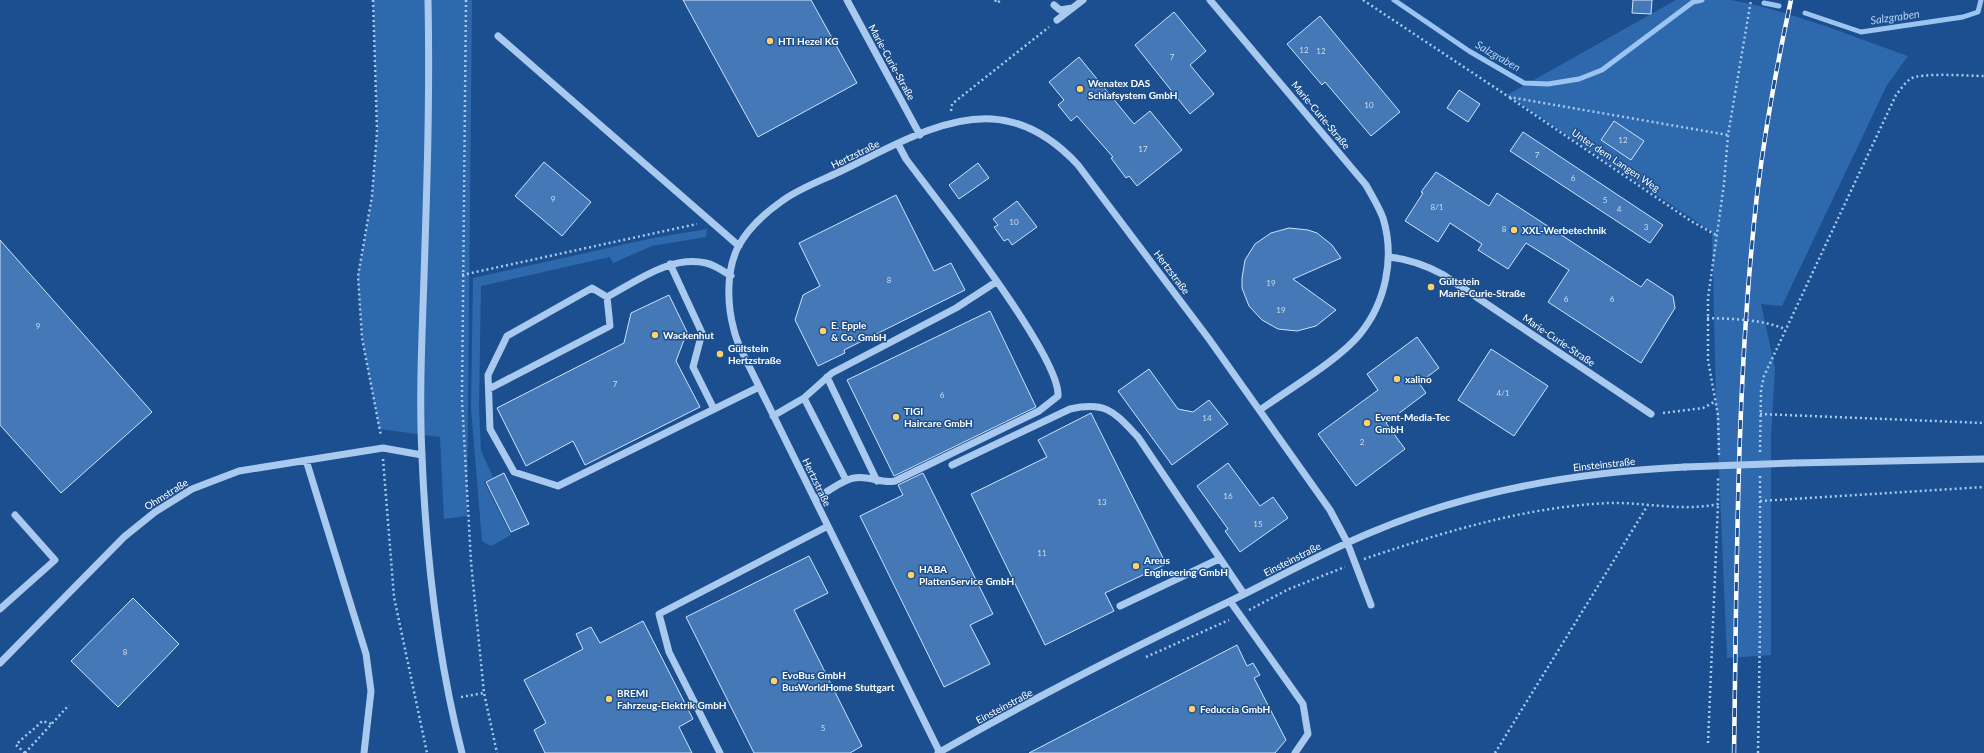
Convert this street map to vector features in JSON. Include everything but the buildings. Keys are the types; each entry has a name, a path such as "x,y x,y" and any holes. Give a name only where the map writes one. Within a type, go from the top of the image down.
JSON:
{"street":[{"path":"428,0 430,86 422,346 422,455 431,587 449,698 462,753"},
{"name":"Marie-Curie-Straße","path":"847,0 920,134"},
{"path":"1057,20 1083,0"},
{"name":"Marie-Curie-Straße","path":"1210,0 1366,186 1382,218 1389,257 1386,278 1380,298 1371,317 1360,334 1342,352 1260,410"},
{"path":"1054,5 1060,10 1074,7"},
{"path":"498,36 739,246"},
{"name":"Hertzstraße","path":"939,753 759,387 734,331 729,308 730,276 734,257 739,246 766,214 783,200 920,134 949,124 977,119 1010,122 1039,133 1053,141 1067,153 1088,178 1260,410 1330,510 1347,542 1371,604"},
{"path":"815,499 846,480 855,477 887,482 895,481 1038,411 1058,396 1059,388 1045,356 1027,326 906,159 898,144"},
{"name":"Marie-Curie-Straße","path":"1389,257 1412,261 1442,274 1651,414"},
{"path":"607,297 670,264 686,261 707,263 730,276"},
{"path":"670,264 702,333 693,367 714,409"},
{"path":"773,416 804,398 827,377 956,308 996,282"},
{"path":"607,297 592,288 507,336 488,375 490,428 514,472 558,486 759,387"},
{"path":"489,389 610,326 607,297"},
{"path":"827,377 877,481"},
{"path":"804,398 846,480"},
{"path":"952,465 1070,409 1087,405 1104,407 1120,419 1138,437 1244,594"},
{"name":"Ohmstraße","path":"0,663 110,550 155,512 192,489 239,471 383,448 422,455"},
{"name":"Einsteinstraße","path":"939,753 1142,644 1347,542 1424,512 1495,492 1594,474 1685,467 1984,459"},
{"path":"306,460 366,654 371,691 364,753"},
{"path":"0,609 55,560 15,515"},
{"path":"720,753 669,652 659,614 828,526"},
{"path":"1120,606 1219,559"},
{"path":"1230,601 1303,704 1308,734 1295,753"}],"path":[{"path":"373,0 377,131 372,196 358,276 362,338 383,448 394,597 427,753"},
{"path":"466,0 462,275 462,400 470,562 484,693 497,753"},
{"path":"995,0 997,3 1001,0"},
{"name":"Unter dem Langen Weg","path":"1363,0 1691,221 1716,235"},
{"path":"1651,414 1703,408 1716,401 1708,360 1707,318 1709,276 1724,184 1728,135 1751,0"},
{"path":"949,124 952,104 1057,20"},
{"path":"1760,454 1760,414 1764,376 1896,95 1911,78 1928,74 1984,76"},
{"path":"1508,97 1728,135"},
{"path":"462,275 712,221"},
{"path":"1707,318 1752,321 1774,325 1785,329"},
{"path":"1760,414 1984,423"},
{"path":"1758,753 1760,642 1760,470"},
{"path":"1760,501 1984,487"},
{"path":"1142,659 1240,615 1289,589 1355,563 1479,522 1549,509 1610,503 1648,505 1495,753"},
{"path":"1708,743 1718,504"},
{"path":"449,698 484,693"},
{"path":"52,724 42,721 33,732 16,745 25,753 52,724 69,705"}],"shaded area":[{"path":"373,0 472,0 467,516 444,519 440,437 379,429 362,338 358,276 372,196 377,131"},
{"path":"1676,0 1731,0 1754,5 1799,17 1908,56 1887,85 1782,306 1761,304 1775,368 1771,436 1771,655 1727,658 1716,401 1712,232 1507,95"},
{"path":"707,229 706,237 652,246 613,263 610,257 481,286 479,407 481,451 493,477 484,482 511,535 491,546 482,541 471,408 473,278 653,238"}],"waterway":[{"name":"Salzgraben","path":"1394,0 1469,51 1524,83 1548,84 1579,79 1602,70 1693,2 1702,0"},
{"name":"Salzgraben","path":"1805,13 1861,32 1963,17 1978,12 1981,0"},
{"name":"Salzgraben","path":"1764,3 1779,6"}],"railway":[{"path":"1734,753 1737,543 1741,404 1750,264 1764,146 1776,72 1791,0"}],"place":[{"name":"HTI Hezel KG","path":"770,41"},
{"name":"Wenatex DAS Schlafsystem GmbH","path":"1080,89"},
{"name":"XXL-Werbetechnik","path":"1514,230"},
{"name":"Gültstein Marie-Curie-Straße","path":"1431,287"},
{"name":"E. Epple & Co. GmbH","path":"823,331"},
{"name":"Wackenhut","path":"655,335"},
{"name":"Gültstein Hertzstraße","path":"720,354"},
{"name":"xalino","path":"1397,379"},
{"name":"TIGI Haircare GmbH","path":"896,417"},
{"name":"Event-Media-Tec GmbH","path":"1367,423"},
{"name":"Areus Engineering GmbH","path":"1136,566"},
{"name":"HABA PlattenService GmbH","path":"911,575"},
{"name":"EvoBus GmbH BusWorldHome Stuttgart","path":"774,681"},
{"name":"BREMI Fahrzeug-Elektrik GmbH","path":"609,699"},
{"name":"Feduccia GmbH","path":"1192,709"}]}
